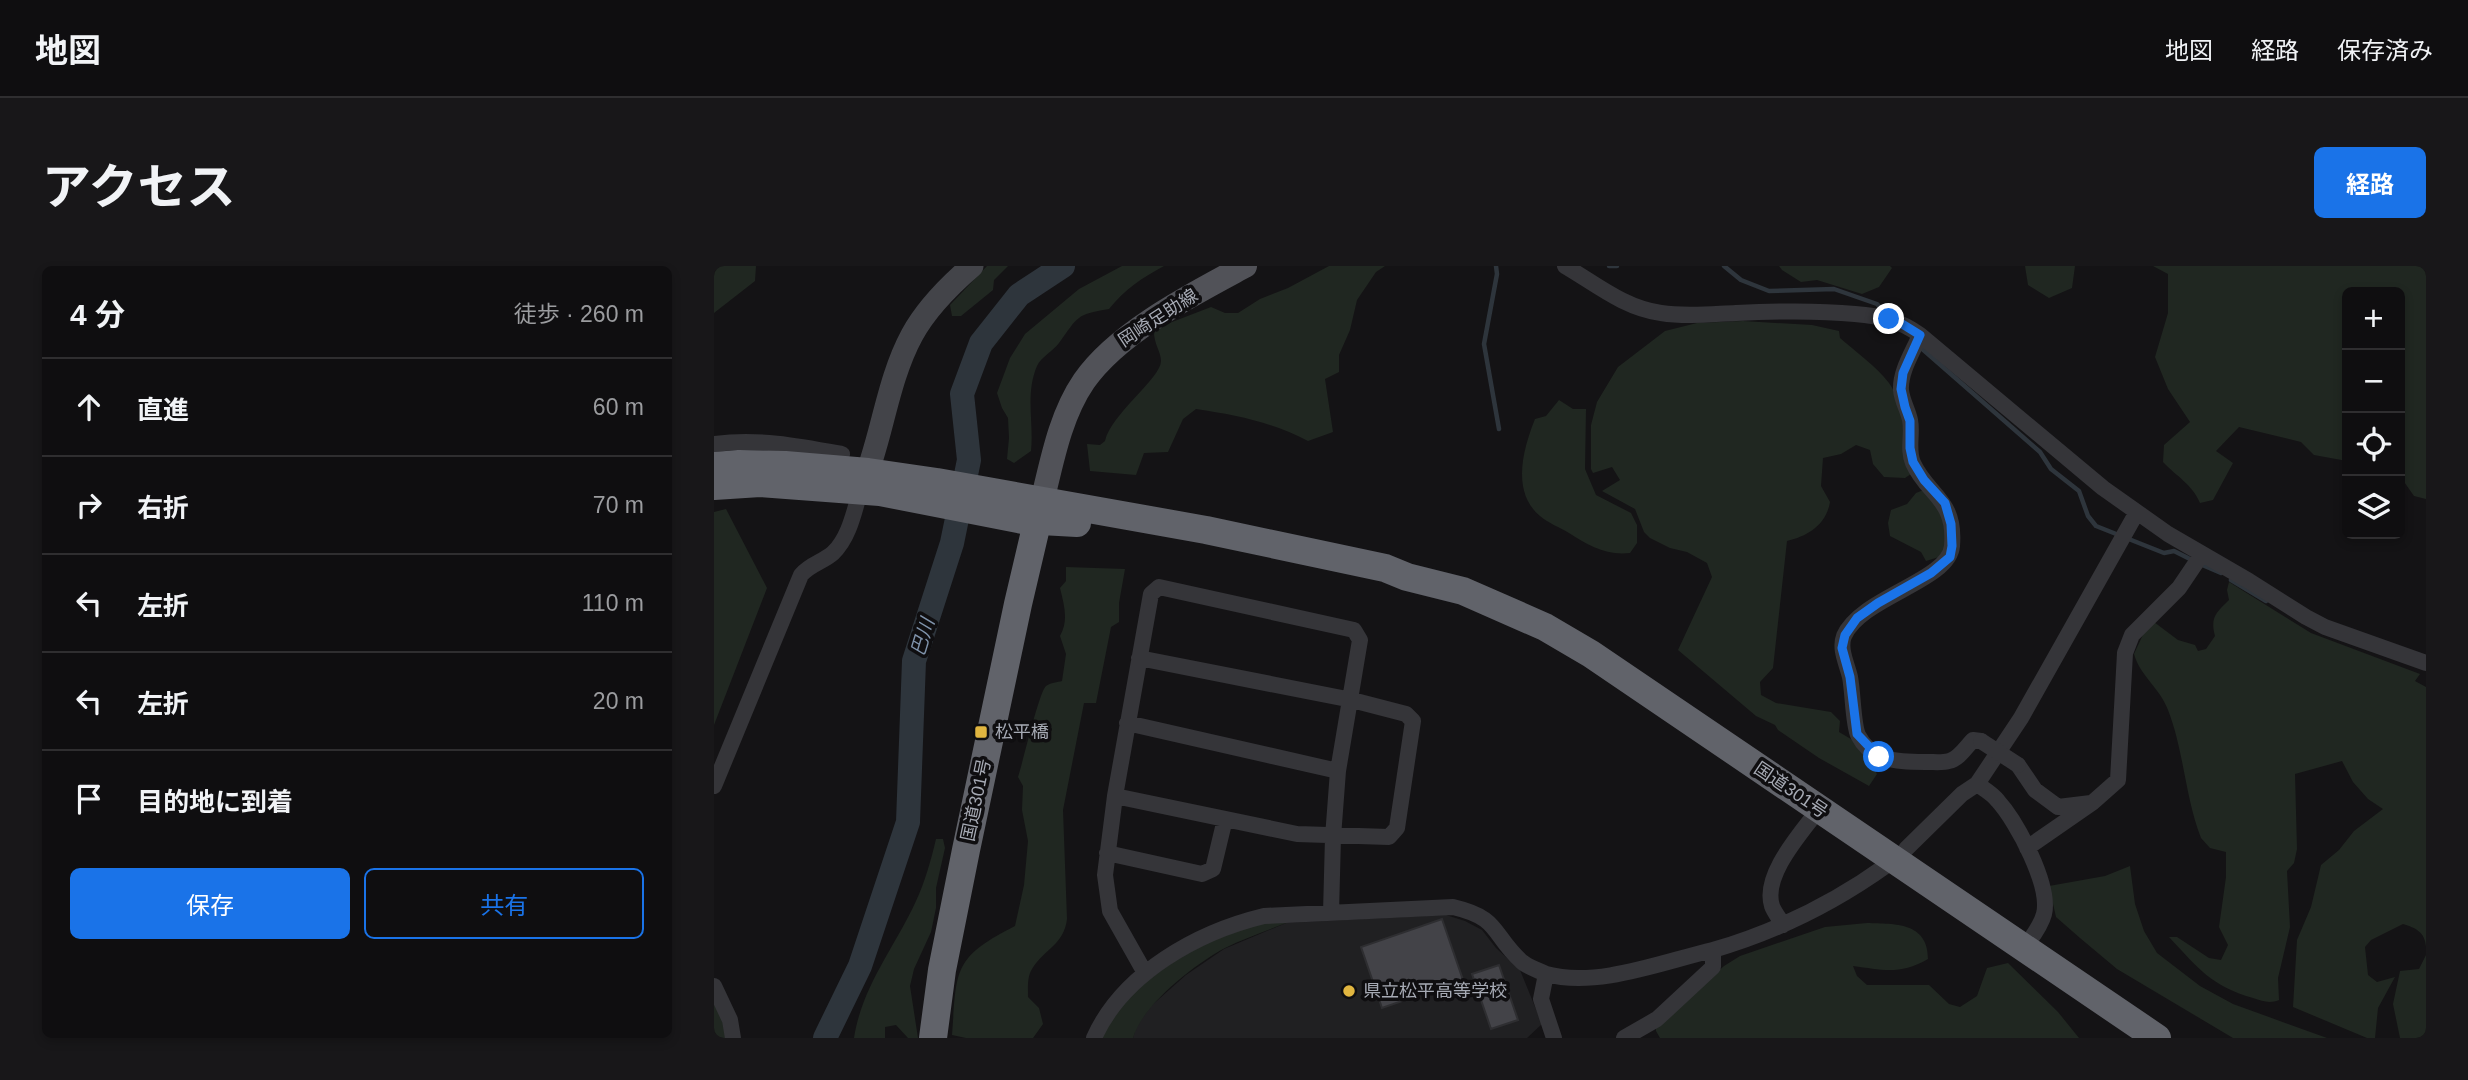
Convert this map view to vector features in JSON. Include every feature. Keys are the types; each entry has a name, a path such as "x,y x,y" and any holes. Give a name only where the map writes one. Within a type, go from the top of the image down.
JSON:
{"highway":[{"name":"国道301号","path":"714,466 739,464 785,454 873,482 1032,511 1207,549 1391,577 1408,577 1463,592 1545,627 1591,654 2157,1038"},
{"name":"国道301号","path":"714,486 873,482"},
{"name":"国道301号","path":"933,1038 942,971 1032,511"}],"main road":[{"path":"873,482 892,388 912,336 926,314 972,266"},
{"name":"岡崎足助線","path":"1032,511 1066,416 1084,381 1115,346 1189,296 1245,266"}],"street":[{"path":"1565,266 1604,292 1660,313 1797,310 1837,312 1899,322 1920,335 2024,424 2168,534 2325,627 2426,663"},
{"path":"1920,335 1903,373 1901,389 1910,421 1913,462 1924,480 1945,503 1951,524 1952,546 1950,557 1931,573 1857,618 1845,635 1842,648 1850,677 1857,734 1879,757 1892,761 1950,761 1973,740 1980,741 2018,765 2035,790 2058,807 2092,803"},
{"path":"714,444 754,441 785,454 842,454"},
{"path":"714,786 801,575 831,555 841,544 873,482"},
{"path":"1906,849 1962,794 1977,784 2021,718 2137,512"},
{"path":"2028,848 2092,803 2118,780 2125,653 2132,635 2179,588 2202,554"},
{"path":"1145,973 1110,911 1106,894 1107,853 1139,658 1152,594 1159,587 1354,630 1360,640 1338,771 1331,913"},
{"path":"1115,796 1297,834 1390,837 1397,828 1413,721 1406,713 1139,658"},
{"path":"1127,723 1338,771"},
{"path":"1977,784 1996,798 2011,817 2028,848 2044,895 2045,912 2038,929 2025,947"},
{"path":"1783,925 1772,905 1772,886 1777,869 1819,809"},
{"path":"1107,853 1202,874 1213,869 1225,820"},
{"path":"1094,1038 1113,1006 1145,973 1175,953 1239,922 1264,916 1453,907 1474,912 1497,930 1522,962 1546,974 1563,978 1600,977 1748,940 1850,890 1887,865"},
{"path":"1624,1038 1657,1019 1713,967 1713,950"},
{"path":"1546,974 1541,999 1554,1038"},
{"path":"714,986 730,1020 733,1038"}],"shaded area":[{"path":"714,266 756,266 755,281 714,313"},
{"path":"987,266 1008,266 994,280 993,290 961,316 952,316 950,305"},
{"path":"1122,266 1164,266 1134,284 1109,309 1079,318 1041,360 1031,387 1031,451 1014,463 1007,459 1008,418 997,393 1010,358 1025,334 1079,289"},
{"path":"1329,266 1385,266 1376,272 1357,300 1350,330 1339,355 1339,372 1325,379 1333,432 1308,441 1254,420 1196,409 1183,419 1168,452 1144,453 1136,475 1090,471 1087,444 1100,445 1105,441 1116,420 1159,368 1161,357 1154,329 1211,307 1225,313 1238,313 1260,299 1288,288"},
{"path":"1779,266 1892,268 1879,287 1862,294 1817,280 1801,282"},
{"path":"2025,266 2075,266 2072,288 2049,298 2028,285"},
{"path":"2153,266 2426,266 2426,499 2414,496 2405,483 2405,287 2342,287 2342,460 2314,455 2301,442 2239,427 2216,451 2233,463 2213,500 2200,503 2188,485 2163,462 2164,445 2190,422 2168,389 2155,357 2168,313 2168,274"},
{"path":"1743,321 1812,325 1839,331 1840,338 1889,383 1898,402 1911,474 1905,478 1884,477 1873,464 1870,450 1856,445 1841,454 1823,458 1821,486 1830,502 1828,510 1815,528 1787,541 1773,668 1760,682 1761,695 1776,703 1831,712 1840,721 1839,732 1861,745 1877,774 1869,786 1819,758 1778,730 1775,725 1756,716 1678,650 1712,577 1707,563 1650,538 1644,532 1635,509 1602,491 1620,480 1612,467 1593,473 1591,469 1591,425 1597,402 1618,367 1665,331 1697,323"},
{"path":"1559,400 1573,409 1586,409 1585,469 1596,495 1631,513 1637,525 1637,543 1630,553 1613,553 1583,542 1546,521 1531,506 1525,495 1522,470 1535,419 1546,416"},
{"path":"1926,489 1940,505 1948,549 1939,557 1926,561 1921,552 1890,536 1888,523 1891,510 1907,504 1916,493"},
{"path":"726,509 767,588 714,725 714,512"},
{"path":"1066,567 1125,569 1119,603 1119,622 1111,627 1096,703 1084,703 1063,810 1067,919 1065,928 1058,941 1030,972 1028,997 1039,1008 1043,1024 1033,1038 966,1038 952,1035 955,995 962,968 979,947 1015,926 1024,885 1028,841 1022,810 1023,786 1018,777 1043,691 1046,686 1062,681 1066,654 1060,636 1065,618 1060,588 1066,581"},
{"path":"2229,582 2311,633 2420,674 2415,681 2426,687 2426,947 2419,931 2403,924 2371,940 2365,947 2368,975 2377,982 2395,977 2378,1008 2375,1038 2367,1038 2293,1007 2297,940 2311,907 2321,865 2339,850 2354,831 2383,809 2368,799 2353,782 2342,761 2295,774 2297,849 2294,863 2287,871 2290,927 2278,978 2279,1000 2263,1001 2226,988 2197,967 2169,937 2177,937 2209,958 2221,960 2228,945 2219,927 2226,877 2226,852 2210,848 2201,838 2168,710 2134,654 2147,626 2154,622 2178,640 2195,645 2198,651 2206,649 2215,636 2215,616 2229,600"},
{"path":"936,839 943,839 945,848 936,888 936,908 931,932 914,969 910,986 918,1038 908,1038 896,1025 885,1027 885,1038 854,1038 864,1001 919,894"},
{"path":"2130,866 2135,904 2144,931 2157,953 2200,986 2233,1004 2327,1038 2233,1038 2117,969 2056,917 2049,886 2105,876"},
{"name":"県立松平高等学校","path":"1446,915 1482,930 1496,948 1520,970 1542,1024 1527,1038 1133,1038 1136,1027 1151,1006 1186,975 1224,949 1286,923"},
{"path":"1262,923 1286,923 1225,948 1199,964 1172,986 1147,1012 1133,1038 1101,1038 1112,1018 1147,981 1193,950 1240,929"},
{"path":"1867,923 1899,925 1916,932 1927,947 1928,959 1900,969 1853,966 1857,976 1867,985 1929,985 1949,1004 1960,1007 1977,996 1987,968 2008,963 2058,1012 2079,1038 1660,1038 1656,1031 1656,1026 1724,966 1740,956 1825,927"},
{"path":"2426,955 2426,1038 2400,1038 2393,1004 2400,971 2419,969"},
{"path":"714,1001 724,1018 728,1038 714,1038"}],"building":[{"path":"1442,919 1463,980 1382,1008 1361,947"},
{"path":"1499,965 1518,1020 1491,1029 1472,974"}],"waterway":[{"name":"巴川","path":"825,1038 860,966 908,822 914,661 952,543 969,460 962,394 981,343 1019,295 1063,266"},
{"path":"1496,266 1497,274 1484,344 1499,429"},
{"path":"1609,266 1617,266"},
{"path":"1724,266 1741,280 1769,291 1834,289 1877,304 1886,314"},
{"path":"1920,347 2040,452 2051,469 2079,491 2088,516 2096,526 2164,553 2174,551 2192,560"},
{"path":"2200,564 2221,573"},
{"path":"2231,580 2266,601"}],"place":[{"name":"松平橋","path":"981,732"},
{"name":"県立松平高等学校","path":"1349,991"}],"route":[{"path":"1879,757 1857,734 1850,677 1842,648 1845,635 1857,618 1931,573 1950,557 1952,546 1951,524 1945,503 1924,480 1913,462 1910,421 1901,389 1903,373 1920,335 1889,319"}]}
